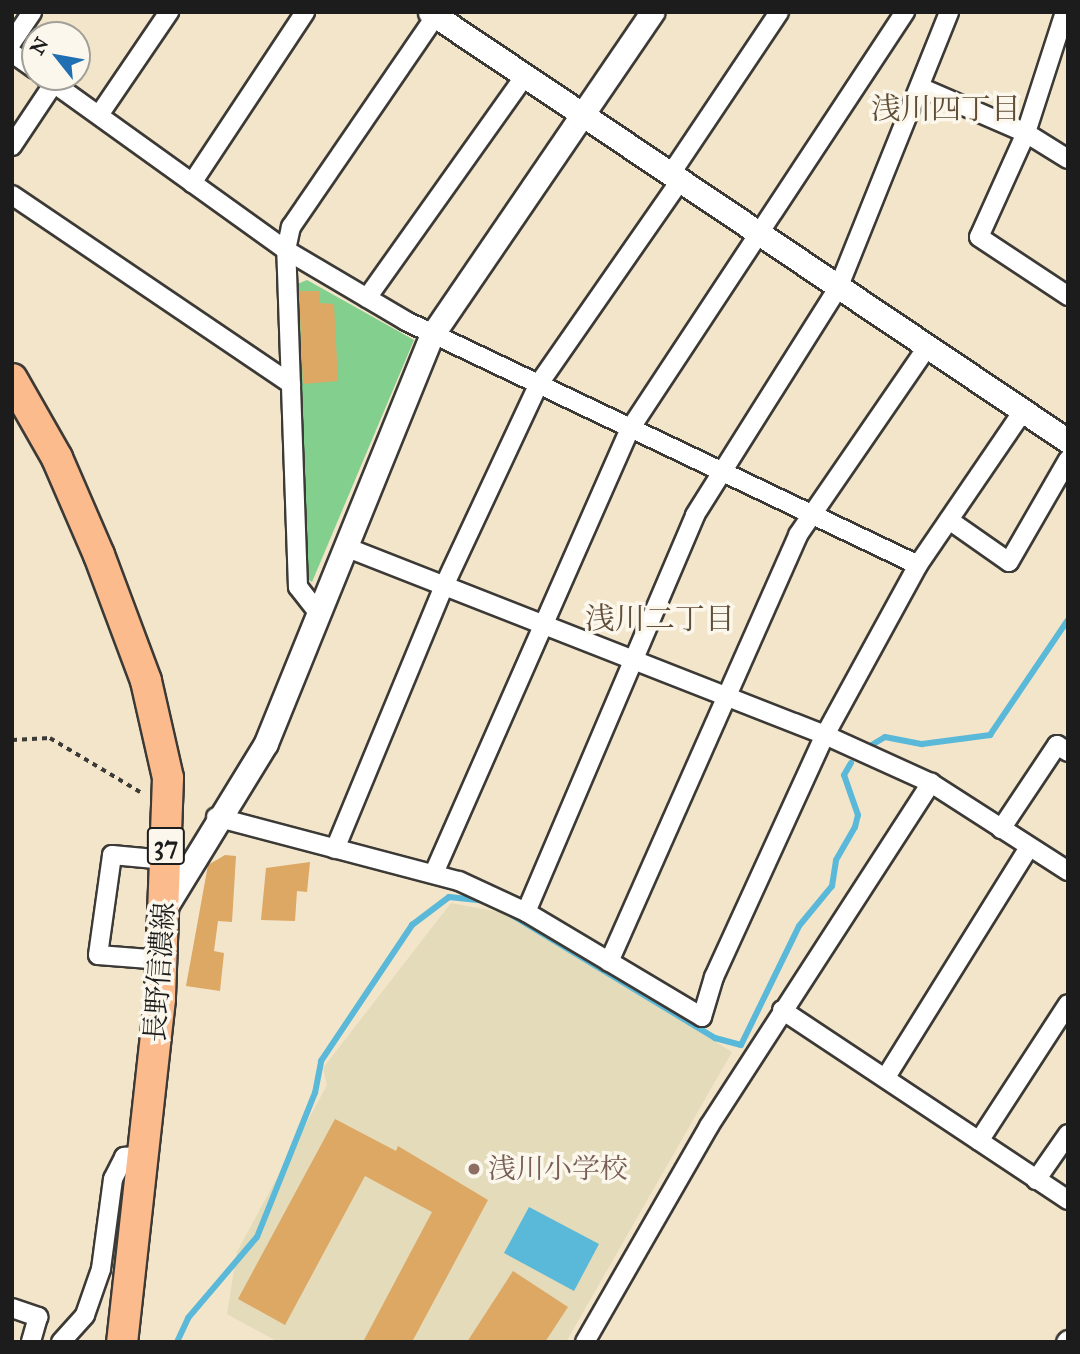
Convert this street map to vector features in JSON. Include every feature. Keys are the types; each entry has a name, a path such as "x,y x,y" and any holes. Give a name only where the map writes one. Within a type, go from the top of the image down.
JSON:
{"main road":[{"name":"長野信濃線","path":"12,379 57,458 146,681 168,778 162,960 145,1155 122,1342"}],"street":[{"path":"12,42 32,12"},
{"path":"99,116 169,12"},
{"path":"192,183 305,12"},
{"path":"335,849 444,586 538,385 675,178 779,12"},
{"path":"434,873 540,623 630,429 763,235 905,12"},
{"path":"526,912 631,659 720,471 839,286 922,88 949,12"},
{"path":"1065,12 1026,133 979,237 1068,296"},
{"path":"320,615 298,587 286,250 292,227 434,13 581,116 1068,440"},
{"path":"165,908 216,817 266,743 348,548 432,335 648,14"},
{"path":"367,298 524,76"},
{"path":"922,88 1026,133 1068,159"},
{"path":"12,146 44,91"},
{"path":"65,91 286,250 432,335 918,565"},
{"path":"12,195 291,384"},
{"path":"609,962 798,535 928,346"},
{"path":"216,817 434,873 526,912 702,1017 714,977 825,735 918,565 1023,411"},
{"path":"949,520 1009,562 1068,460"},
{"path":"348,548 825,735 931,783 1068,871"},
{"path":"1001,828 1057,745 1068,752"},
{"path":"585,1342 782,1010 931,783"},
{"path":"886,1077 1029,847"},
{"path":"162,960 98,955 111,855 166,860"},
{"path":"979,1141 1068,1004"},
{"path":"782,1010 1068,1200"},
{"path":"1036,1180 1068,1134"},
{"path":"61,1342 85,1315 101,1269 113,1179 124,1157 145,1155"},
{"path":"12,1308 38,1317 31,1342"}],"path":[{"path":"12,740 50,738 167,810"}],"shaded area":[{"name":"浅川小学校","path":"451,903 514,915 732,1052 566,1342 278,1342 227,1314 237,1252 327,1085 323,1068"}],"green space":[{"path":"307,280 414,340 312,582 303,576 295,285"}],"water":[{"path":"529,1207 599,1244 574,1291 504,1253"}],"building":[{"path":"299,291 319,291 319,303 334,304 338,381 303,384"},
{"path":"225,855 236,856 232,922 218,921 214,951 224,953 220,991 186,986 208,865"},
{"path":"310,862 307,892 297,891 295,921 261,920 266,868"},
{"path":"335,1119 396,1151 398,1146 488,1200 412,1342 363,1342 432,1212 365,1176 285,1325 238,1299"},
{"path":"513,1271 568,1307 545,1342 467,1342"}],"waterway":[{"path":"870,746 885,737 922,744 990,735 1068,620"},
{"path":"502,909 715,1038 741,1045 799,926 832,886 836,860 855,827 858,815 844,775 851,763"},
{"path":"177,1342 188,1318 257,1237 315,1093 321,1061 412,925 449,897 487,901"}],"place":[{"name":"浅川小学校","path":"474,1169"}],"district":[{"name":"浅川四丁目","path":"946,109"},
{"name":"浅川二丁目","path":"660,619"}]}
